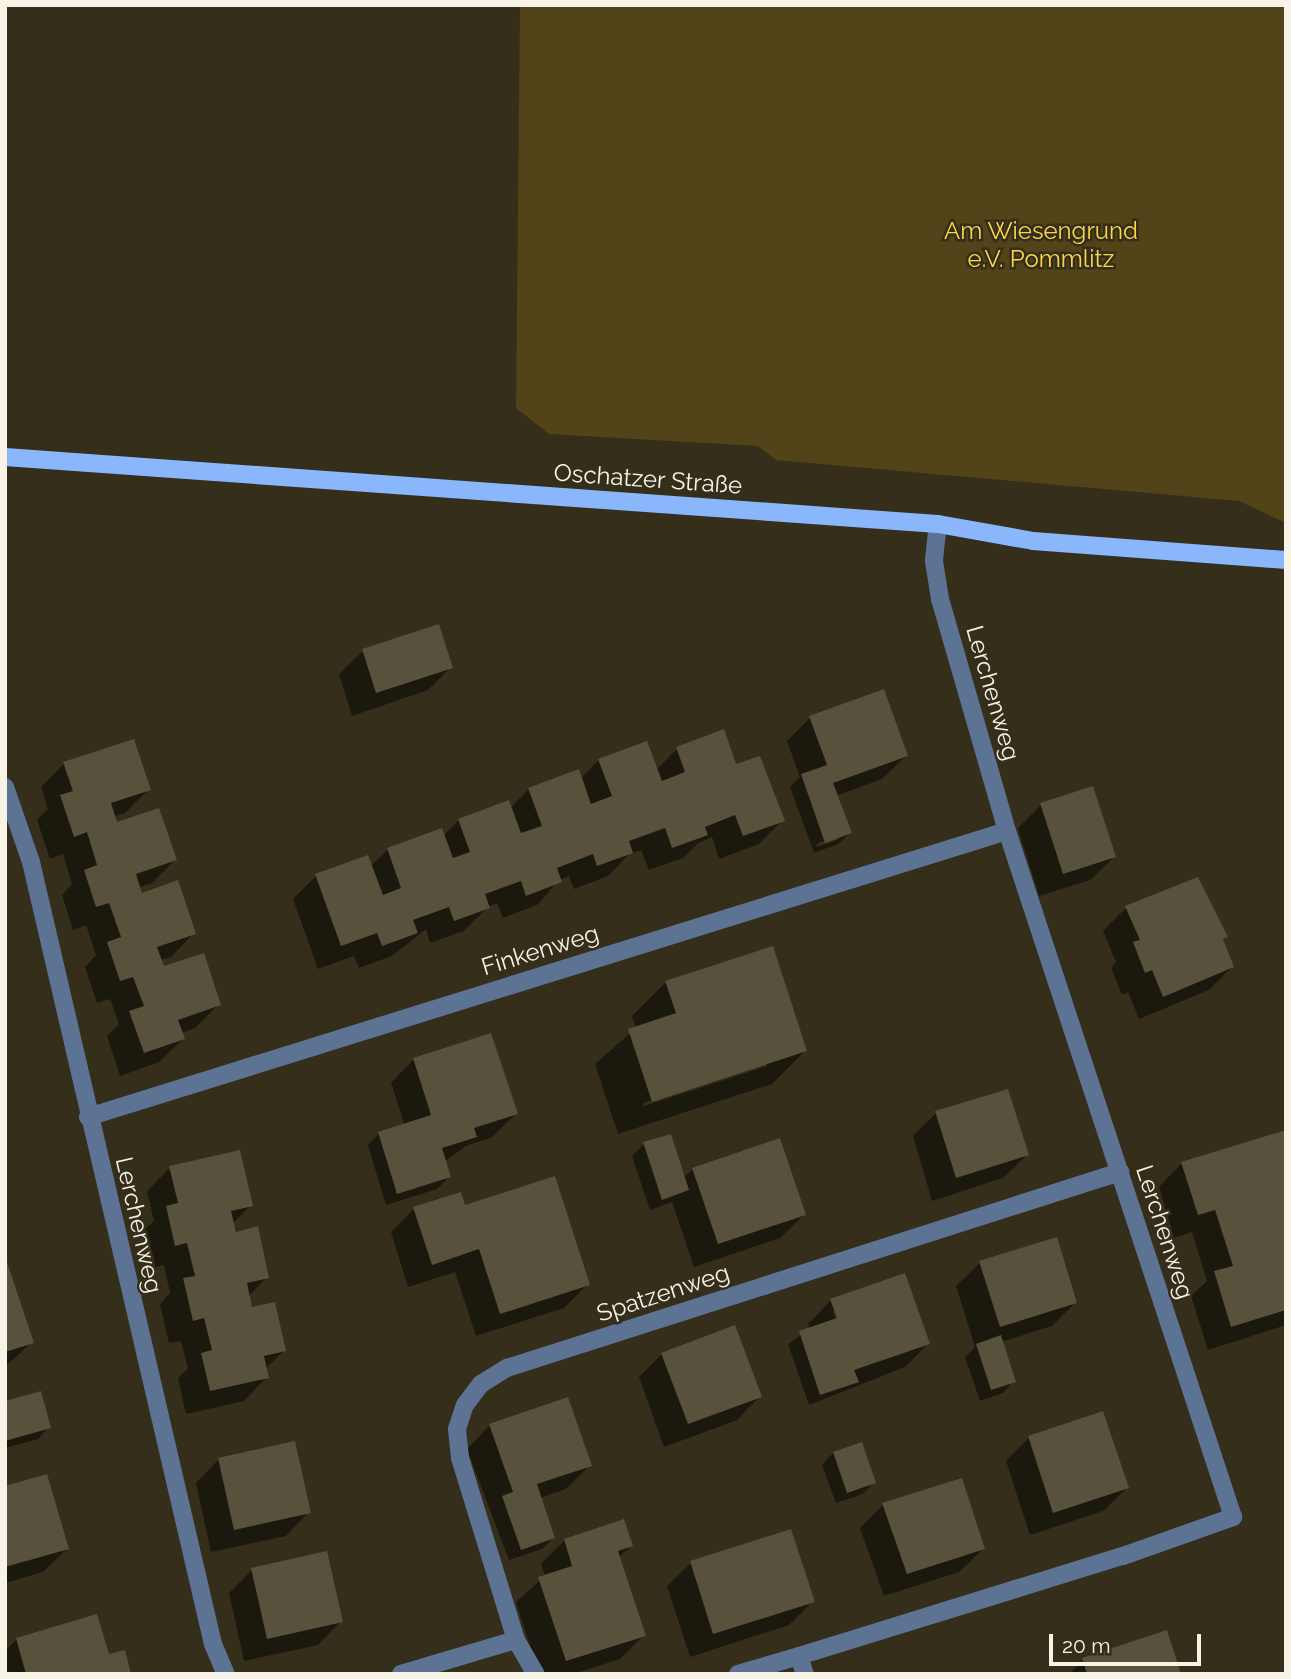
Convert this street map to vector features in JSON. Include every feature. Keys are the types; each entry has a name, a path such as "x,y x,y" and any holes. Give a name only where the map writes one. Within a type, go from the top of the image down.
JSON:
{"main road":[{"name":"Oschatzer Straße","path":"5,457 938,524 1033,541 1286,560"}],"street":[{"name":"Lerchenweg","path":"738,1674 1123,1556 1233,1517 1007,831 940,598 934,560 938,524"},
{"name":"Lerchenweg","path":"5,787 31,862 88,1117 213,1644 226,1674"},
{"name":"Finkenweg","path":"88,1117 1007,831"},
{"name":"Spatzenweg","path":"516,1640 460,1458 457,1429 466,1405 481,1384 507,1368 1120,1172"},
{"path":"401,1674 516,1640 536,1674"},
{"path":"799,1656 806,1674"}],"green space":[{"name":"Am Wiesengrund e.V. Pommlitz","path":"520,5 1286,5 1286,523 1239,501 776,460 758,446 549,434 516,408"}],"building":[{"path":"439,624 453,668 376,693 362,649"},
{"path":"884,689 908,756 833,783 852,833 825,843 801,774 827,765 809,716"},
{"path":"724,729 736,764 760,756 785,821 743,836 735,815 705,827 708,835 672,848 665,828 629,841 633,853 597,866 593,854 557,868 562,882 526,896 521,881 485,894 490,908 454,921 449,907 413,920 418,933 382,946 377,933 341,946 315,874 368,855 383,895 401,888 387,848 442,828 453,858 470,852 458,819 509,800 521,833 542,826 528,788 579,769 591,804 612,796 598,759 647,741 662,781 685,772 676,747"},
{"path":"134,739 151,790 111,803 117,822 159,808 177,860 136,874 142,893 178,880 196,934 157,947 164,966 204,953 221,1005 178,1020 185,1039 144,1053 129,1011 144,1006 133,977 120,981 107,942 121,937 109,903 96,907 84,870 97,865 87,832 74,837 60,795 73,791 63,762"},
{"path":"1093,786 1116,857 1063,874 1040,803"},
{"path":"1198,877 1228,937 1223,939 1234,967 1163,997 1152,970 1145,973 1133,942 1140,940 1125,906"},
{"path":"773,946 807,1051 652,1102 628,1029 676,1013 665,981"},
{"path":"491,1033 518,1114 474,1128 477,1137 442,1148 451,1177 397,1194 378,1132 431,1115 413,1058"},
{"path":"1008,1089 1029,1155 956,1178 935,1111"},
{"path":"1286,1130 1286,1310 1231,1327 1214,1271 1233,1266 1215,1210 1198,1215 1181,1162"},
{"path":"671,1134 689,1190 662,1200 643,1142"},
{"path":"780,1138 806,1215 718,1244 692,1168"},
{"path":"240,1150 253,1206 231,1211 236,1232 258,1226 269,1278 247,1283 252,1307 275,1302 286,1351 264,1356 269,1378 210,1391 201,1353 212,1350 204,1318 193,1321 183,1278 195,1276 187,1243 175,1246 166,1206 178,1203 169,1166"},
{"path":"555,1176 590,1285 500,1314 479,1249 432,1265 413,1207 461,1192 465,1205"},
{"path":"1057,1237 1077,1303 1000,1327 979,1261"},
{"path":"5,1256 34,1343 5,1352"},
{"path":"905,1273 930,1344 854,1370 859,1382 820,1395 799,1331 837,1318 830,1299"},
{"path":"735,1325 762,1397 688,1424 661,1353"},
{"path":"1001,1335 1016,1382 991,1390 976,1344"},
{"path":"41,1391 51,1428 5,1441 5,1401"},
{"path":"568,1397 592,1466 537,1484 555,1538 521,1550 502,1496 513,1492 489,1424"},
{"path":"1103,1411 1129,1488 1053,1513 1028,1436"},
{"path":"295,1441 311,1513 234,1530 218,1458"},
{"path":"862,1442 876,1483 847,1493 833,1452"},
{"path":"47,1474 69,1549 5,1567 5,1486"},
{"path":"962,1478 985,1549 907,1574 882,1503"},
{"path":"624,1519 633,1546 618,1551 646,1636 566,1661 538,1577 572,1566 564,1539"},
{"path":"791,1529 815,1602 713,1634 690,1561"},
{"path":"327,1551 343,1622 267,1639 251,1568"},
{"path":"97,1614 109,1654 125,1650 131,1674 26,1674 16,1638"},
{"path":"1167,1630 1181,1674 1087,1674 1082,1658"}]}
